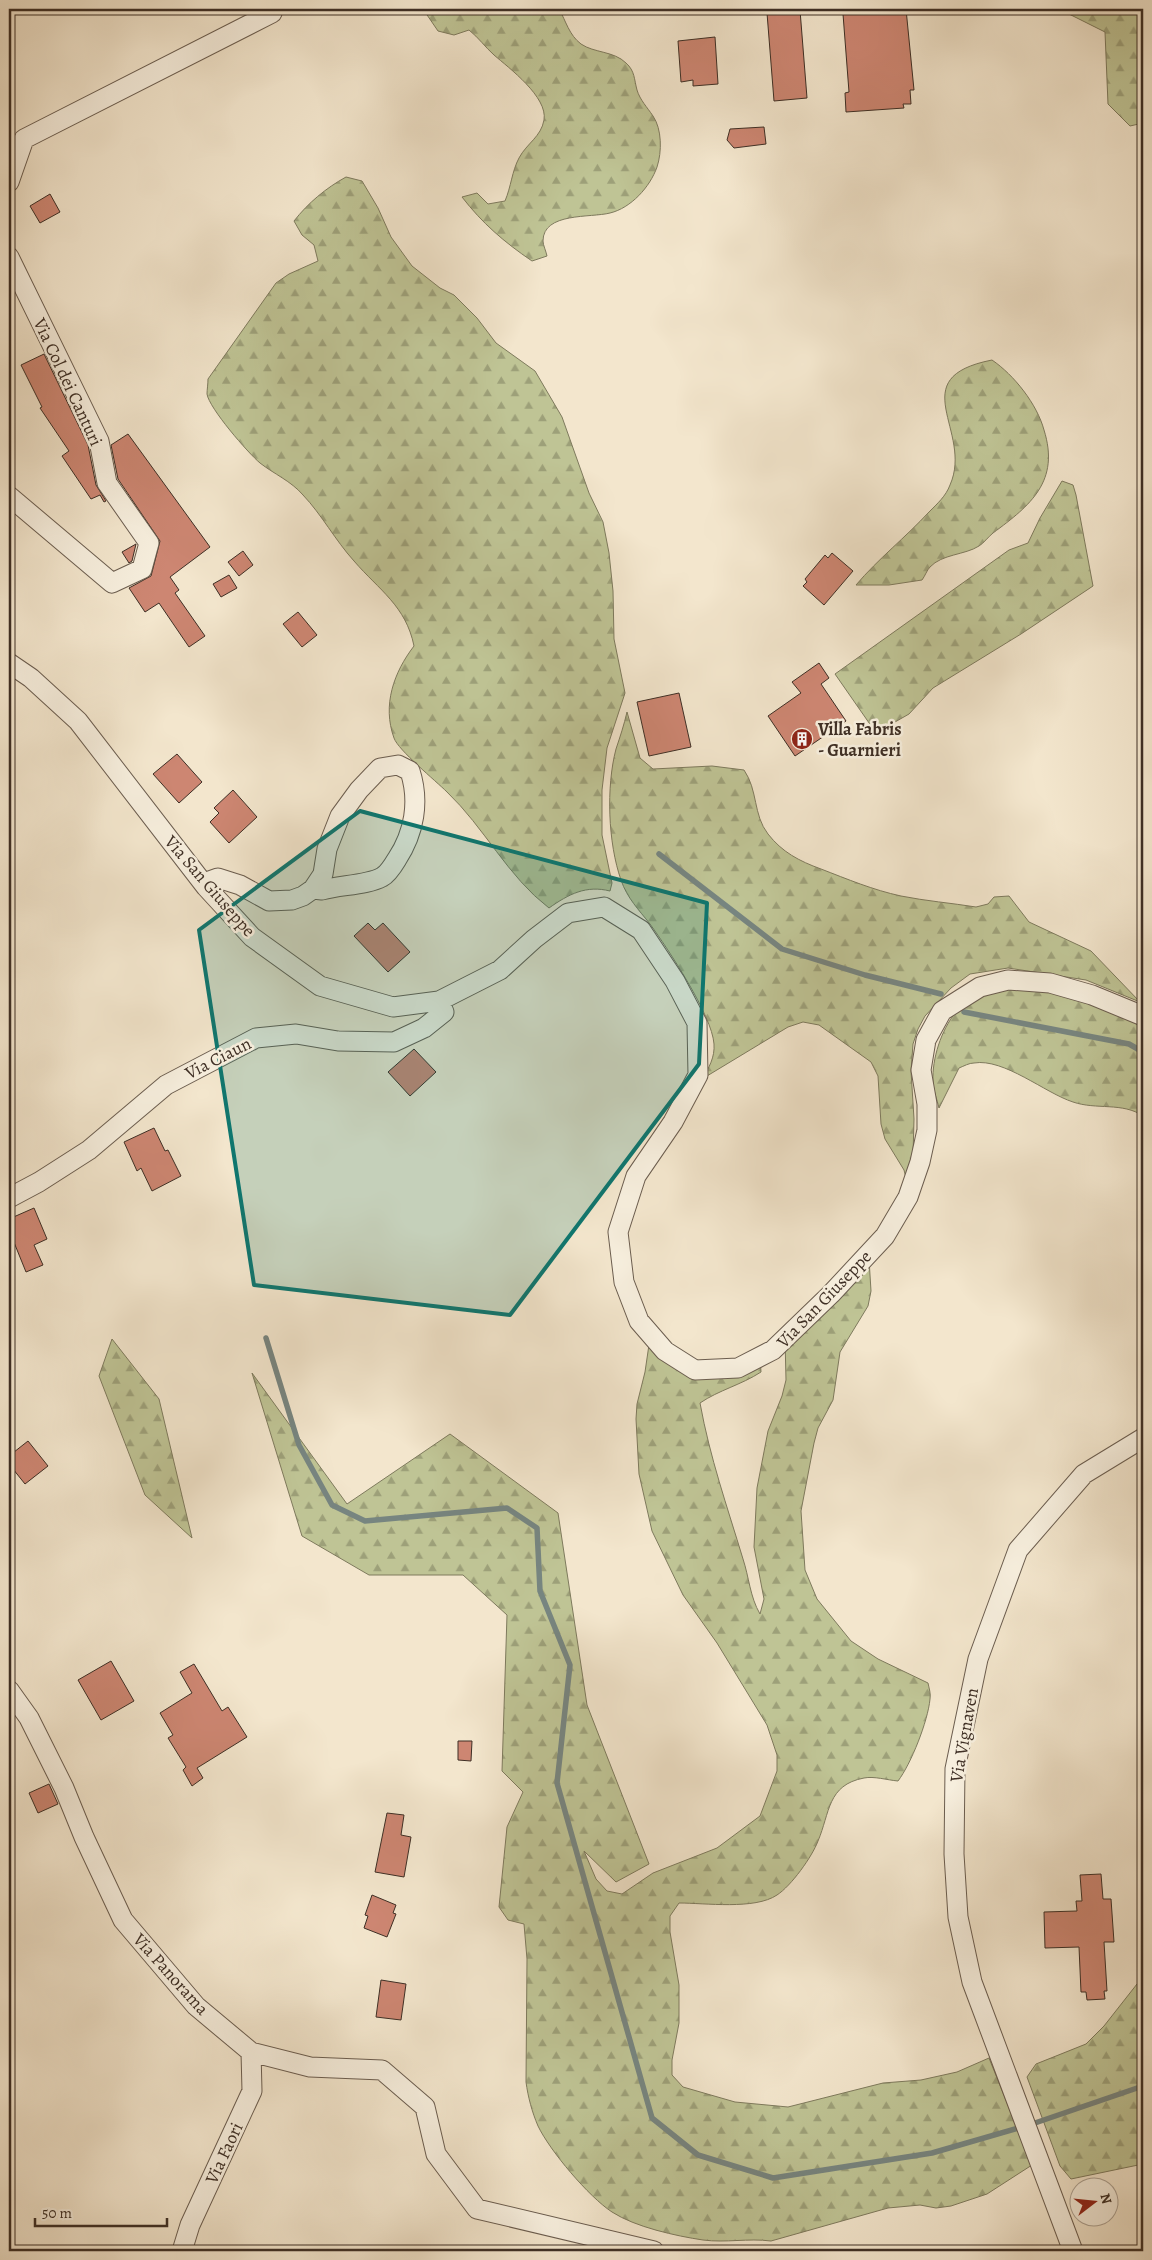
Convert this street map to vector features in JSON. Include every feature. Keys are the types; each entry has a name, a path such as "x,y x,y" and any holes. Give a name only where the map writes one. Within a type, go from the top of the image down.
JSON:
{"street":[{"path":"9,182 24,139 272,13"},
{"name":"Via Col dei Canturi","path":"9,257 99,441 107,482 149,543 142,570 112,584 9,496"},
{"name":"Via San Giuseppe","path":"9,664 31,678 78,721 204,883 252,937 320,986 393,1007 440,1001 500,970 534,939 568,913 604,908 642,930 675,981 697,1023 698,1075 673,1122 636,1176 618,1232 624,1282 639,1321 665,1351 695,1370 738,1368 773,1350 831,1294 885,1236 908,1197 920,1162 927,1121 927,1104 922,1070 926,1040 942,1011 980,987 1008,980 1050,983 1092,995 1143,1016"},
{"path":"204,883 218,878 240,885 269,901 292,900 303,896 313,889 323,874 327,848 340,816 359,790 380,768 398,765 410,771 415,784 416,804 408,842 383,877 322,890 313,889"},
{"name":"Via Ciaun","path":"9,1198 90,1150 166,1085 256,1038 296,1034 338,1041 394,1042 424,1028 444,1012 440,1001"},
{"name":"Via Vignaven","path":"1073,2251 972,1982 958,1917 954,1854 955,1769 978,1660 1018,1550 1084,1474 1143,1438"},
{"name":"Via Panorama","path":"9,1690 30,1718 64,1788 84,1837 123,1920 196,2006 251,2052 310,2067 382,2070 425,2107 436,2154 477,2209 654,2251"},
{"name":"Via Faori","path":"182,2251 190,2225 252,2091 251,2052"}],"highlighted area":[{"path":"360,811 707,903 699,1064 510,1315 254,1285 199,930"}],"green space":[{"path":"423,9 559,9 571,32 581,44 616,56 626,63 633,72 640,97 656,121 660,134 659,161 654,175 645,189 632,202 618,210 610,213 569,218 551,225 545,232 543,241 547,256 532,261 512,247 477,215 462,197 477,193 488,204 505,201 519,158 540,131 544,120 544,111 534,93 526,84 469,30 454,35 438,31"},
{"path":"1059,9 1143,9 1143,123 1130,126 1108,104 1105,32"},
{"path":"346,177 362,181 378,208 391,237 412,266 440,288 454,295 477,318 496,343 535,371 562,417 589,493 603,522 613,591 614,639 625,693 607,748 602,790 602,835 612,883 610,891 601,889 585,890 571,895 549,908 521,882 460,806 397,743 394,738 389,713 392,689 401,667 414,646 405,620 390,599 347,553 303,495 254,458 209,401 207,394 208,379 276,283 289,274 318,261 314,245 302,235 294,221 318,196"},
{"path":"992,360 1024,391 1041,420 1048,448 1048,464 1045,478 1039,490 1030,502 981,545 935,563 929,568 922,580 889,585 856,585 946,493 955,465 954,445 946,409 945,393 950,380 965,368"},
{"path":"1062,481 1073,485 1076,495 1093,586 1021,634 933,688 909,714 888,726 874,730 835,674 1009,550 1028,543"},
{"path":"627,712 640,758 653,769 712,766 744,770 752,786 763,827 779,846 798,859 870,887 910,898 976,907 988,904 994,897 1009,896 1029,922 1091,951 1140,1002 1086,980 1008,968 970,974 951,988 925,1016 913,1044 911,1071 914,1119 913,1156 908,1186 904,1170 885,1139 881,1124 878,1076 871,1062 819,1025 803,1022 788,1027 702,1079 714,1053 714,1044 706,1017 678,965 627,892 621,880 613,849 610,815 611,780 616,749"},
{"path":"999,988 1052,991 1143,1022 1143,1116 1127,1109 1091,1106 1073,1102 1011,1071 986,1063 972,1063 959,1068 939,1108 934,1088 933,1072 936,1054 946,1027 960,1007 976,997"},
{"path":"869,1259 871,1291 868,1306 840,1352 833,1400 818,1428 814,1443 801,1511 805,1570 817,1599 851,1641 878,1659 928,1683 930,1695 929,1708 913,1753 898,1781 864,1778 843,1787 836,1794 832,1802 811,1855 801,1871 783,1891 768,1900 756,1903 679,1903 670,1916 670,1932 679,1985 679,2023 672,2060 672,2075 683,2087 735,2102 788,2107 883,2083 921,2080 957,2072 989,2058 1032,2165 987,2194 951,2206 936,2208 920,2205 888,2208 771,2241 712,2241 692,2238 656,2230 632,2222 603,2205 592,2196 551,2148 538,2126 532,2110 526,2082 527,1959 524,1924 508,1920 499,1907 507,1827 523,1792 502,1771 507,1615 463,1575 369,1575 302,1536 252,1373 347,1504 450,1434 558,1513 587,1705 649,1864 616,1882 584,1851 596,1879 607,1891 622,1894 653,1873 717,1848 760,1816 777,1771 777,1755 767,1725 717,1643 683,1595 652,1531 639,1474 636,1419 637,1404 645,1372 651,1331 687,1365 760,1357 761,1372 700,1403 714,1463 752,1594 760,1614 764,1599 754,1547 757,1488 768,1431 782,1396 786,1380 785,1338"},
{"path":"112,1339 159,1399 192,1538 145,1495 99,1376"},
{"path":"1143,1981 1143,2164 1070,2178 1060,2166 1027,2077 1036,2064 1086,2044 1104,2026 1137,1984"}],"building":[{"path":"852,9 906,9 914,90 910,90 911,104 903,104 904,108 846,112 845,93 849,92 843,14 852,13"},
{"path":"800,10 807,98 774,101 767,13"},
{"path":"715,37 718,84 693,86 693,80 681,82 678,41"},
{"path":"764,127 766,144 734,148 727,140 730,129"},
{"path":"50,194 60,212 40,223 30,206"},
{"path":"44,354 88,445 96,485 106,501 104,502 100,495 91,499 62,456 69,451 40,408 42,407 21,365"},
{"path":"128,434 210,547 170,577 179,590 175,593 205,636 189,647 159,603 145,612 129,588 151,576 160,541 118,479 111,445"},
{"path":"136,544 132,561 129,563 122,552"},
{"path":"243,551 253,565 239,576 228,562"},
{"path":"832,553 853,571 824,605 803,586 807,582 805,579 825,555 828,558"},
{"path":"229,575 237,588 221,597 213,584"},
{"path":"298,612 317,635 302,647 283,624"},
{"name":"Villa Fabris - Guarnieri","path":"819,663 829,678 821,684 846,721 795,756 768,716 801,693 792,682"},
{"path":"679,693 691,747 649,756 637,702"},
{"path":"177,754 202,782 179,803 153,774"},
{"path":"233,790 257,817 229,843 210,822 219,813 214,808"},
{"path":"368,923 375,930 383,923 410,952 388,972 354,936"},
{"path":"414,1049 436,1072 410,1096 388,1072"},
{"path":"154,1128 165,1151 168,1150 181,1176 152,1191 141,1168 137,1171 124,1142"},
{"path":"34,1208 47,1239 34,1245 43,1265 26,1272 9,1230 9,1219"},
{"path":"28,1441 48,1466 25,1484 9,1464 9,1456"},
{"path":"111,1661 134,1701 101,1720 78,1680"},
{"path":"194,1664 222,1711 228,1707 247,1737 197,1768 203,1778 192,1786 183,1770 186,1767 168,1738 173,1735 160,1713 192,1693 180,1672"},
{"path":"458,1741 472,1741 471,1761 458,1760"},
{"path":"49,1784 58,1804 38,1813 29,1793"},
{"path":"387,1813 404,1815 401,1835 411,1837 404,1877 375,1872"},
{"path":"1101,1874 1103,1899 1111,1899 1114,1942 1104,1942 1107,1991 1104,1991 1105,1999 1087,2000 1086,1992 1081,1992 1079,1947 1045,1948 1044,1912 1077,1911 1076,1901 1082,1901 1080,1875"},
{"path":"372,1895 396,1905 393,1913 396,1914 387,1937 364,1928 368,1916 365,1915"},
{"path":"381,1980 406,1984 401,2020 376,2017"}],"waterway":[{"path":"659,854 782,949 865,975 941,994"},
{"path":"964,1012 1129,1044 1143,1052"},
{"path":"266,1338 299,1445 332,1505 365,1521 507,1508 537,1528 540,1591 570,1665 557,1783 652,2118 698,2155 773,2178 932,2153 1022,2127"},
{"path":"1032,2124 1143,2086"}],"place":[{"name":"Villa Fabris - Guarnieri","path":"802,739"}]}
